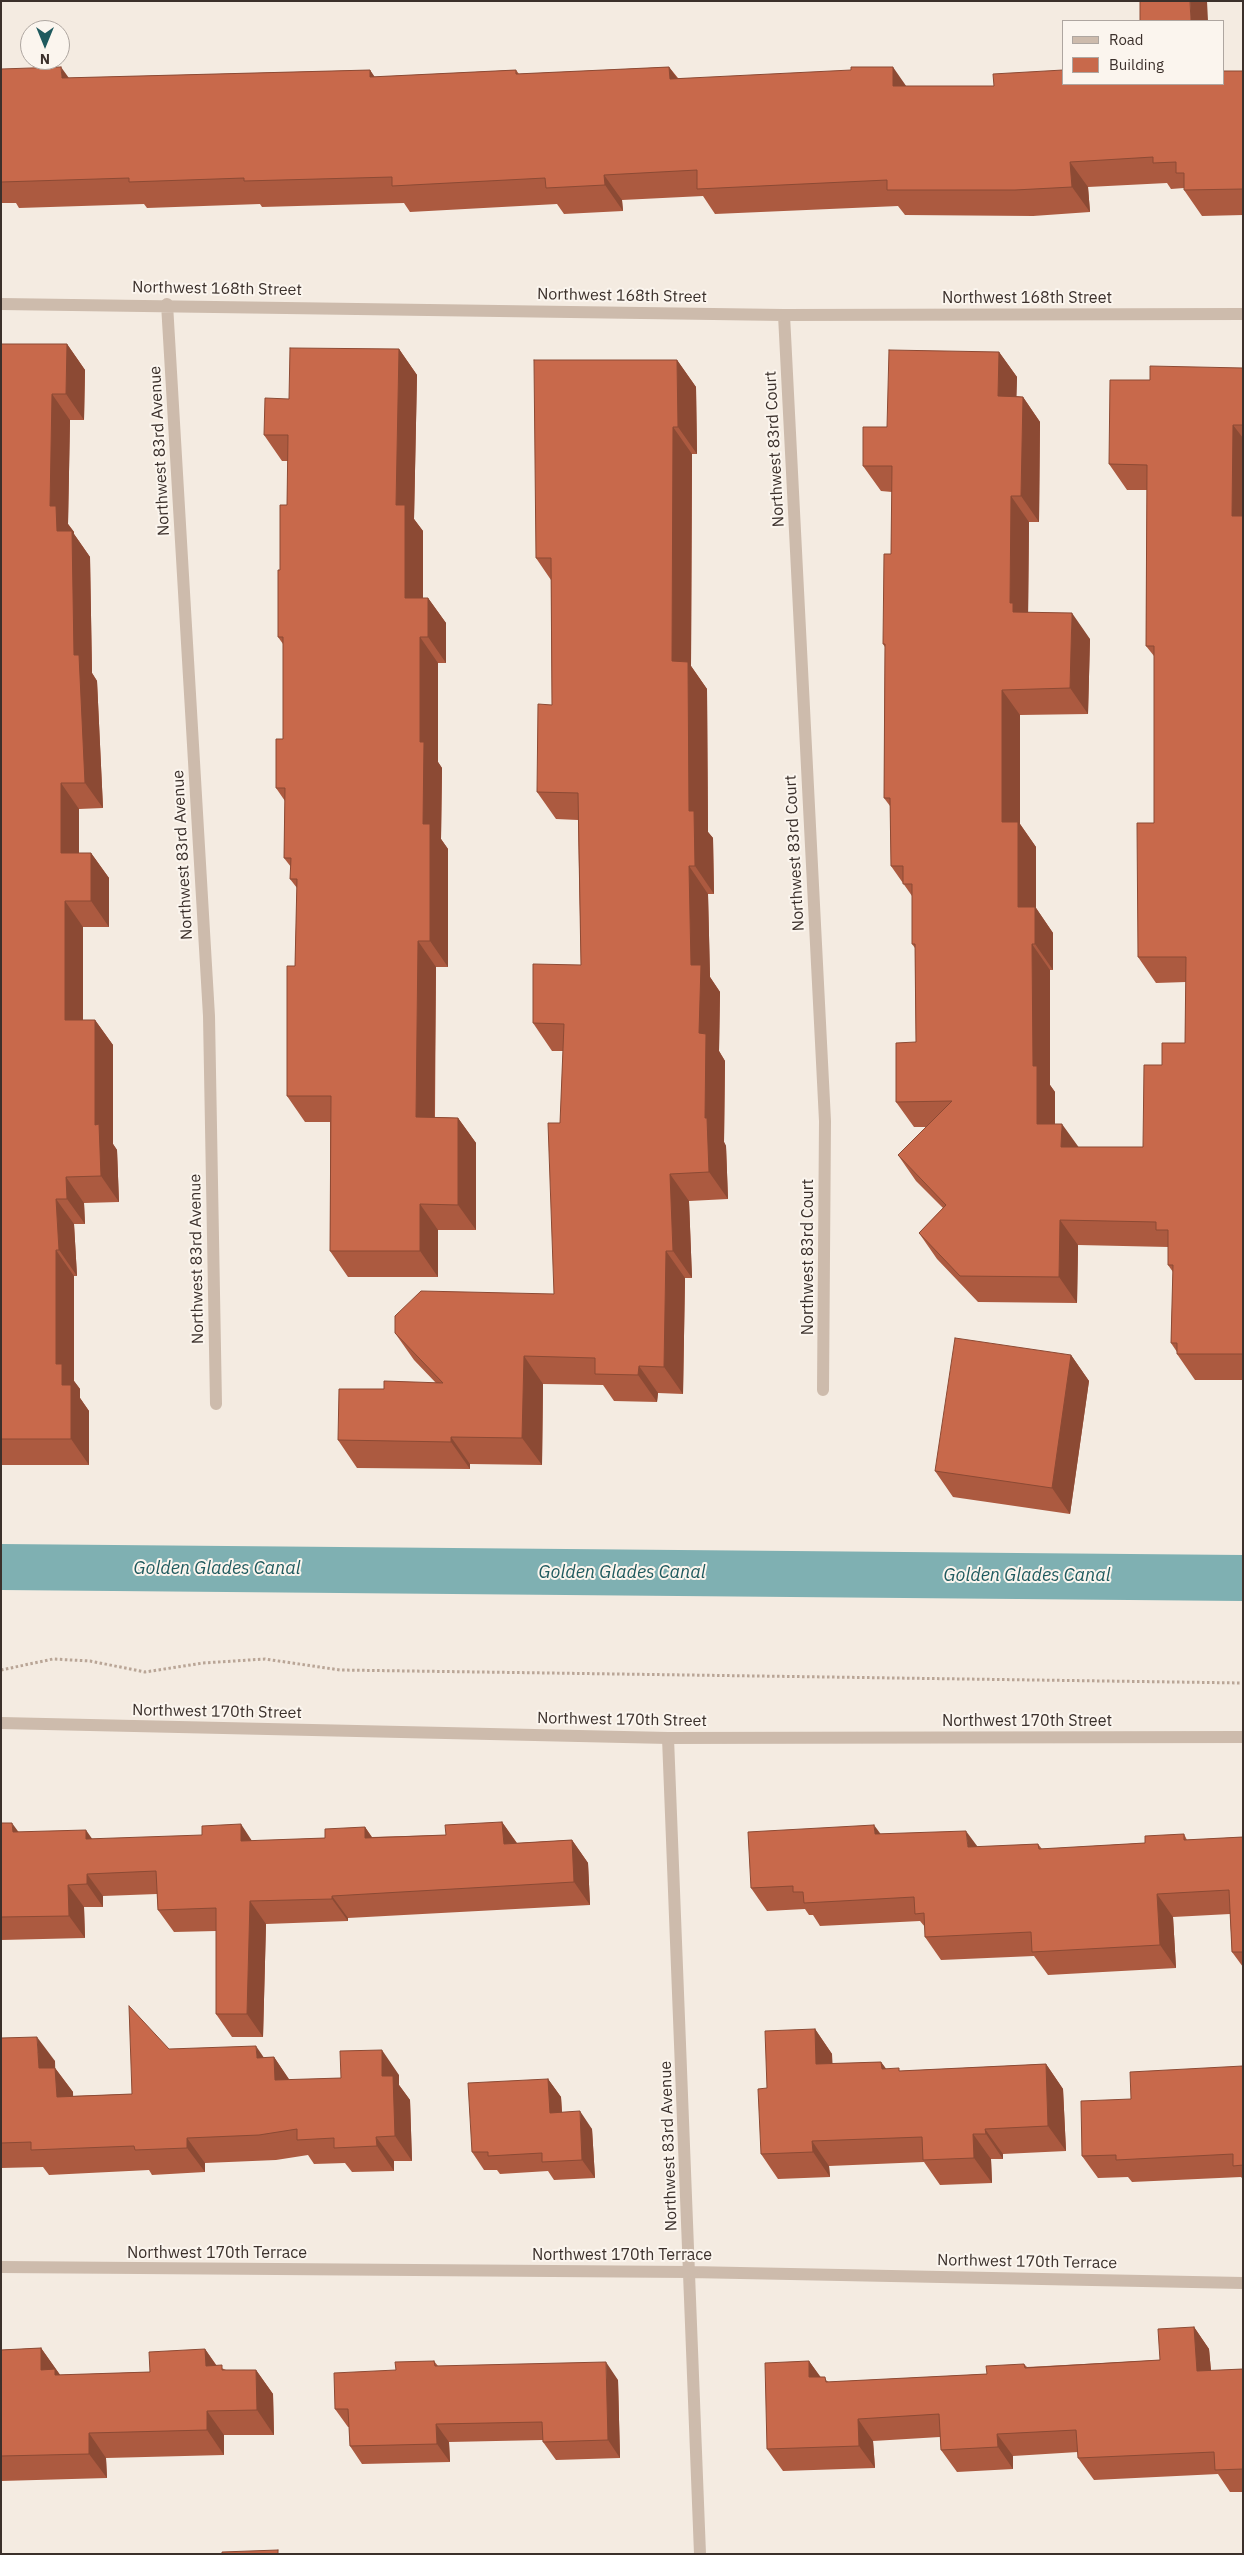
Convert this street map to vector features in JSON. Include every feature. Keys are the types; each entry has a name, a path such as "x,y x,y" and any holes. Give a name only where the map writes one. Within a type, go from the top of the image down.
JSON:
{"street":[{"name":"Northwest 168th Street","path":"1,304 167,304 784,315 1243,314"},
{"name":"Northwest 83rd Avenue","path":"167,304 209,1016 216,1404"},
{"name":"Northwest 83rd Court","path":"784,315 825,1121 823,1390"},
{"name":"Northwest 170th Street","path":"1,1723 668,1738 1243,1737"},
{"name":"Northwest 83rd Avenue","path":"668,1738 700,2554"},
{"name":"Northwest 170th Terrace","path":"1,2267 690,2272 1243,2283"}],"path":[{"path":"1,1670 53,1659 90,1660 145,1672 202,1664 265,1659 340,1670 1243,1683"}],"building":[{"path":"1140,1 1190,1 1191,20 1140,20"},
{"path":"669,67 670,79 851,70 851,67 893,67 893,86 994,86 993,74 1062,70 1062,85 1224,85 1224,71 1243,71 1243,189 1184,190 1184,173 1176,173 1176,162 1153,163 1153,157 1070,162 1072,187 1015,190 887,190 887,180 697,189 697,170 604,175 605,185 546,188 545,178 392,186 392,177 244,181 244,178 129,182 129,178 1,182 1,69 61,70 62,78 370,70 370,77 516,70 516,74"},
{"path":"1,344 67,344 66,394 52,394 50,506 56,506 57,531 72,531 74,655 79,655 85,783 61,783 61,853 91,853 91,901 65,901 65,1020 95,1020 95,1125 99,1124 101,1176 66,1177 67,1199 56,1199 59,1250 56,1250 56,1364 62,1364 62,1385 71,1385 71,1439 1,1439"},
{"path":"290,348 399,349 396,505 405,505 405,598 428,598 428,637 420,637 420,742 424,742 423,824 430,824 430,941 418,941 416,1117 458,1118 458,1205 420,1204 420,1251 330,1251 331,1096 287,1096 287,966 295,966 297,879 290,879 291,858 284,858 285,788 276,788 276,739 283,739 283,637 278,637 278,570 280,570 280,505 287,505 288,435 264,435 265,398 289,399"},
{"path":"889,350 999,352 998,396 1023,397 1021,496 1011,496 1010,603 1013,603 1013,612 1072,613 1070,688 1002,690 1002,822 1018,822 1018,907 1035,907 1035,944 1032,944 1033,1066 1037,1066 1037,1124 1062,1124 1061,1147 1143,1147 1144,1065 1162,1065 1162,1043 1185,1043 1186,957 1138,957 1137,823 1154,823 1154,646 1146,646 1147,465 1109,464 1110,380 1150,380 1150,366 1243,368 1243,425 1233,425 1232,516 1243,516 1243,1354 1177,1354 1177,1343 1171,1343 1173,1265 1168,1265 1168,1230 1156,1230 1156,1222 1060,1220 1059,1277 960,1276 919,1233 946,1205 898,1155 952,1101 896,1102 896,1043 916,1042 915,944 912,944 912,884 903,884 903,866 891,866 890,798 884,798 884,554 891,554 892,466 863,466 863,427 887,427"},
{"path":"534,360 677,360 678,427 673,427 672,661 688,662 689,811 694,811 695,866 689,866 691,965 701,965 699,1033 706,1034 705,1118 707,1118 709,1172 670,1174 673,1251 666,1251 664,1367 639,1366 638,1375 595,1374 595,1358 524,1356 522,1438 451,1437 451,1442 338,1440 339,1389 384,1389 384,1381 443,1383 395,1333 395,1316 421,1291 554,1294 548,1123 560,1123 564,1024 533,1023 533,964 581,965 578,793 537,792 538,704 552,705 551,558 536,558"},
{"path":"955,1338 1071,1355 1052,1488 935,1471"},
{"path":"502,1822 504,1844 572,1840 574,1882 332,1896 332,1899 250,1901 247,2014 216,2014 216,1908 158,1910 156,1871 87,1874 87,1884 68,1885 69,1916 1,1917 1,1823 12,1823 13,1832 86,1830 86,1839 202,1835 202,1826 241,1824 241,1841 325,1838 325,1829 365,1827 365,1838 446,1835 445,1825"},
{"path":"874,1825 875,1834 966,1831 968,1847 1038,1844 1039,1849 1145,1843 1145,1836 1184,1834 1184,1840 1243,1837 1243,1952 1232,1952 1229,1890 1157,1894 1160,1945 1032,1952 1031,1932 925,1937 924,1913 915,1914 914,1897 804,1903 803,1892 793,1892 793,1886 751,1888 748,1832"},
{"path":"129,2006 169,2049 256,2046 257,2058 274,2057 275,2080 341,2078 340,2051 382,2050 382,2076 393,2076 395,2136 376,2137 377,2146 334,2148 334,2138 297,2140 297,2129 259,2135 187,2138 187,2148 135,2150 134,2146 31,2150 31,2142 1,2143 1,2038 37,2037 39,2068 55,2068 57,2097 132,2094"},
{"path":"815,2029 816,2064 881,2062 882,2069 899,2068 899,2071 1046,2064 1048,2126 985,2129 986,2134 973,2134 974,2158 923,2160 922,2137 812,2141 813,2152 761,2154 758,2089 767,2088 765,2031"},
{"path":"1243,2066 1243,2165 1233,2166 1233,2154 1116,2160 1116,2155 1082,2156 1081,2101 1131,2099 1130,2072"},
{"path":"548,2079 550,2113 580,2111 582,2160 542,2162 542,2153 488,2156 488,2152 472,2152 468,2083"},
{"path":"1194,2327 1197,2371 1243,2369 1243,2469 1215,2470 1214,2452 1078,2458 1076,2430 997,2434 998,2447 941,2450 939,2414 858,2419 859,2446 767,2449 765,2363 809,2361 809,2377 825,2377 826,2382 987,2374 986,2366 1024,2364 1025,2368 1160,2360 1158,2329"},
{"path":"41,2348 41,2370 55,2369 55,2375 150,2372 149,2352 205,2349 206,2366 222,2365 222,2370 256,2370 257,2410 207,2411 207,2430 89,2433 89,2454 1,2456 1,2350"},
{"path":"434,2361 435,2366 606,2362 608,2440 543,2442 542,2422 436,2424 437,2444 350,2446 348,2409 335,2409 334,2373 396,2370 395,2362"},
{"path":"278,2550 278,2554 222,2554 222,2552"}],"waterway":[{"name":"Golden Glades Canal","path":"1,1567 1243,1578"}]}
